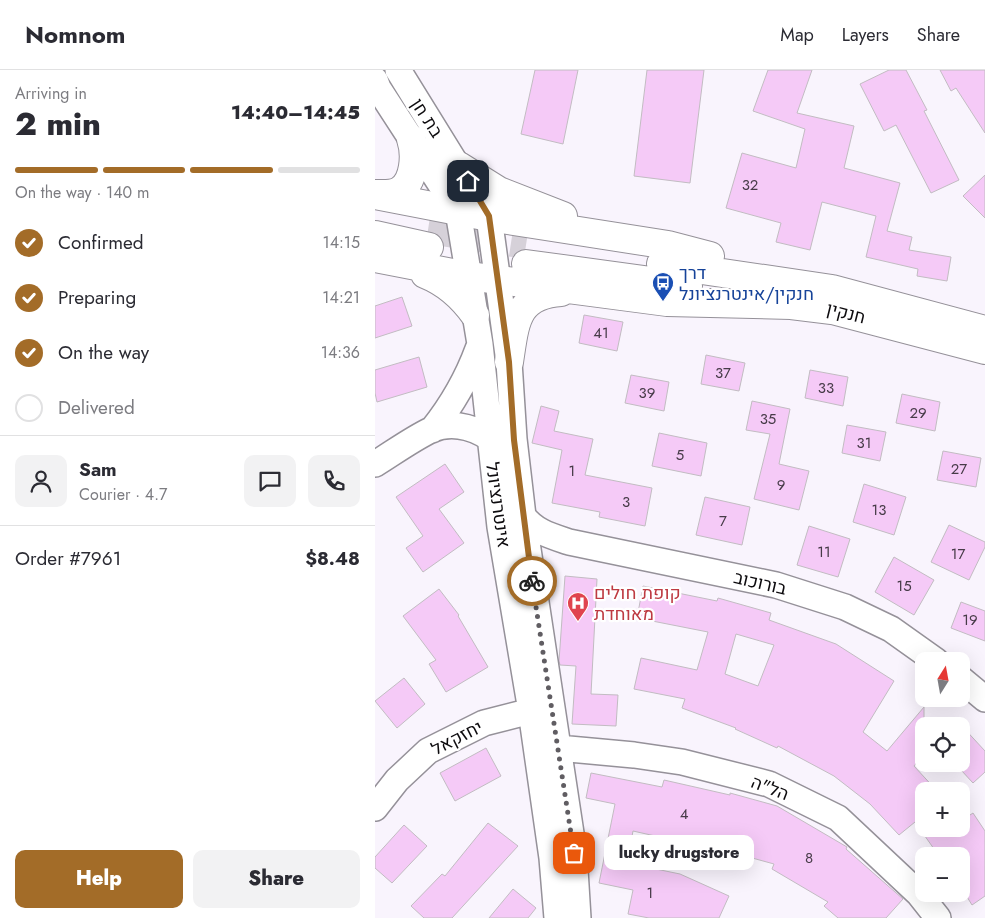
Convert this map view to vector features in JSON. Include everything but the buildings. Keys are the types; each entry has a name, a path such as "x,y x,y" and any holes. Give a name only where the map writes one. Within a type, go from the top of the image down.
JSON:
{"main road":[{"path":"375,194 402,190 411,172 414,160 415,152 411,139"},
{"path":"459,166 499,191 541,209 633,239"},
{"path":"375,194 458,211 668,245 757,267 836,300"},
{"path":"375,217 428,238 375,235"},
{"name":"חנקין","path":"526,255 836,300 985,330"},
{"path":"375,258 498,281 667,302 791,305 836,300"},
{"path":"401,263 432,276 464,300 475,315"},
{"path":"509,362 516,323 519,315 528,303 535,297 544,294 578,292"},
{"name":"חנקין","path":"836,300 985,350"}],"street":[{"name":"בת חן","path":"398,70 489,216"},
{"name":"בת חן","path":"375,80 378,88 458,211"},
{"name":"אינטרנציונל","path":"458,211 480,344 500,527 531,711 552,858 557,918"},
{"name":"אינטרנציונל","path":"489,216 509,362 512,417 523,516 574,853 578,918"},
{"path":"432,430 463,386 480,344"},
{"path":"375,464 432,430 449,426 477,430 489,437 504,453 520,490"},
{"name":"בורוכוב","path":"523,516 539,531 569,542 776,585 845,607 891,629 923,652"},
{"path":"533,584 545,554 556,546 569,542"},
{"path":"970,686 985,699"},
{"name":"יחזקאל","path":"375,808 397,780 428,751 484,723 531,711"},
{"name":"הל\"ה","path":"558,748 634,755 682,762 769,784 838,818 919,894 938,918"}],"tunnel":[{"path":"428,230 526,245"}],"way so far":[{"path":"532,581 574,853"}],"place":[{"name":"דרך חנקין/אינטרנציונל","path":"663,302"},
{"name":"קופת חולים מאוחדת","path":"578,622"},
{"name":"lucky drugstore","path":"574,853"}],"route":[{"path":"468,181 489,216 509,362 514,440 532,581"}]}
